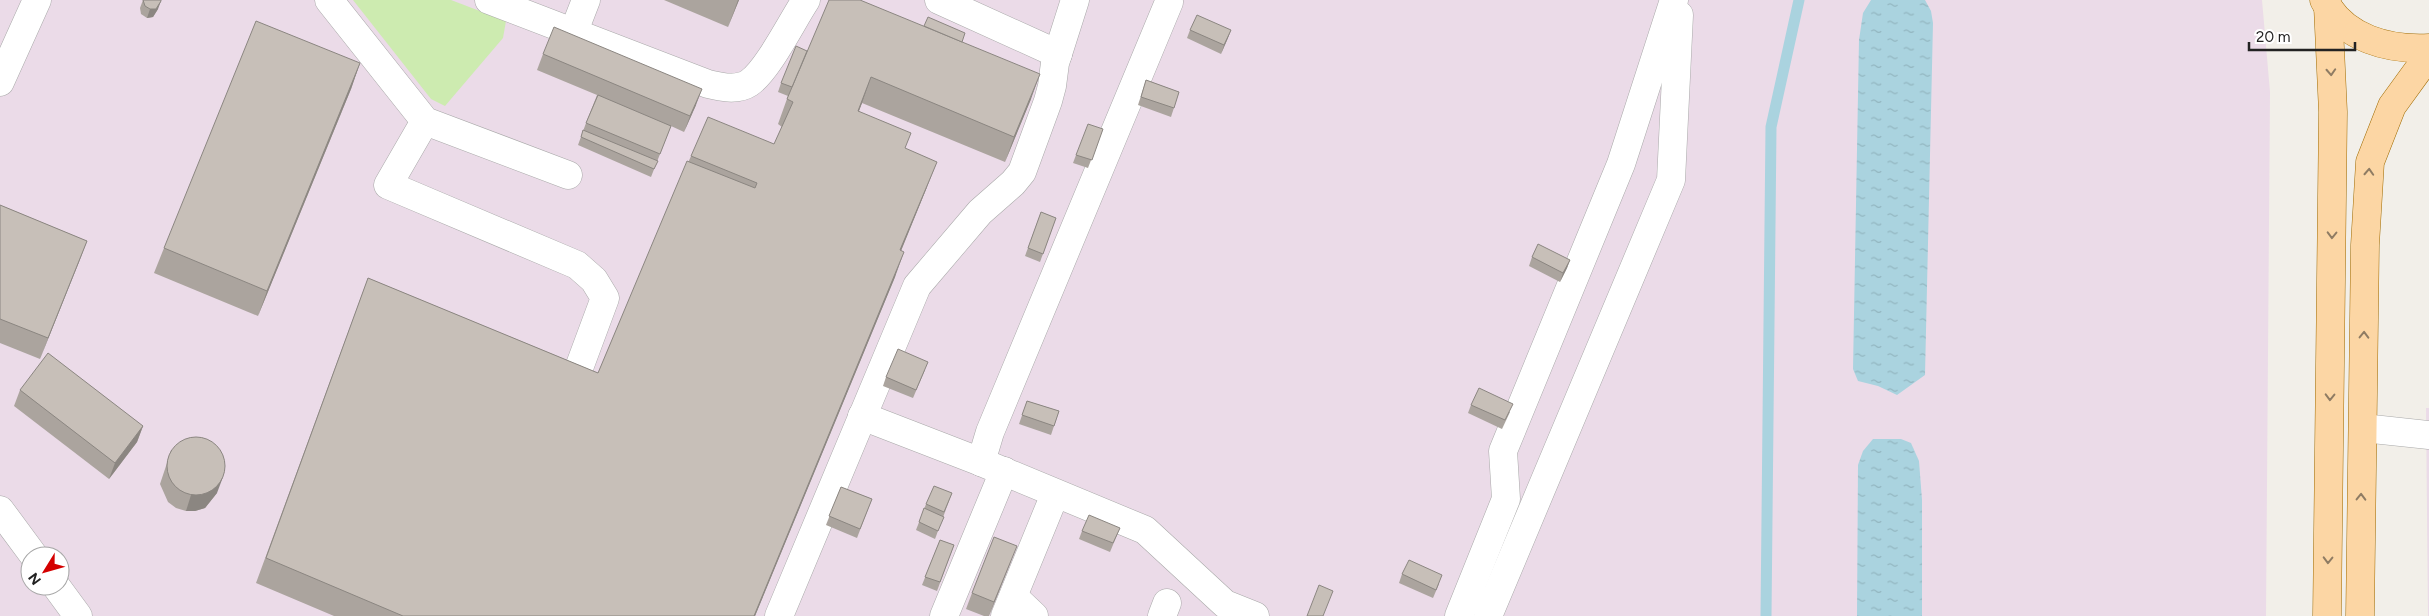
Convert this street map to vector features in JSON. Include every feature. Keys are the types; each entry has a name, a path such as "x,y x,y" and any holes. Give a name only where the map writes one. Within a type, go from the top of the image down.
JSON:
{"main road":[{"path":"2326,3 2349,28 2375,43 2404,50 2429,48"},
{"path":"2326,3 2333,112 2328,616"},
{"path":"2360,616 2365,245 2370,162 2392,106 2429,55"}],"lane":[{"path":"330,0 425,122 568,175"},
{"path":"489,0 708,84 721,87 736,87 748,83 760,72 806,0"},
{"path":"574,31 586,0"},
{"path":"780,616 917,286 928,270 980,212 1013,183 1022,172 1048,101 1058,54 1075,0"},
{"path":"1459,616 1506,499 1504,451 1621,164 1674,0"},
{"path":"1488,616 1671,180 1680,0"},
{"path":"950,2 1058,54"},
{"path":"944,616 992,467 990,432 1169,2"},
{"path":"0,82 31,3"},
{"path":"425,122 388,185 577,266 594,280 605,298 576,376"},
{"path":"862,416 1145,530 1225,604 1255,616"},
{"path":"2363,428 2429,434"},
{"path":"1034,616 1010,606 1054,494"},
{"path":"0,510 27,546"},
{"path":"63,596 78,616"}],"shaded area":[{"path":"0,0 2262,0 2270,92 2266,616 0,616"},
{"path":"2426,408 2429,408 2429,616 2428,616"}],"green space":[{"path":"353,0 451,0 506,21 503,38 445,106 431,99"}],"water":[{"path":"1871,0 1925,0 1931,11 1933,23 1925,375 1897,395 1878,386 1858,381 1853,369 1859,40 1863,13"},
{"path":"1873,439 1901,439 1911,443 1919,461 1922,500 1922,616 1857,616 1858,465 1863,451"}],"building":[{"path":"143,0 161,1 156,9 150,9 145,6"},
{"path":"829,0 860,0 1040,74 1014,137 871,77 858,111 911,133 905,148 937,162 900,250 904,252 754,616 403,616 266,558 368,278 598,373 687,161 755,188 757,183 691,156 708,117 774,144 793,102 787,99"},
{"path":"1197,15 1231,30 1224,45 1190,30"},
{"path":"928,17 965,33 962,42 924,26"},
{"path":"256,21 360,63 267,291 164,248"},
{"path":"554,27 702,89 690,116 543,54"},
{"path":"796,46 807,51 792,87 781,83"},
{"path":"1146,80 1179,92 1174,108 1141,97"},
{"path":"598,95 671,126 660,154 586,123"},
{"path":"1088,124 1103,129 1092,160 1076,155"},
{"path":"583,130 658,161 654,169 581,137"},
{"path":"0,205 87,241 48,338 0,319"},
{"path":"1041,212 1056,218 1043,254 1028,248"},
{"path":"1538,244 1570,260 1563,273 1532,257"},
{"path":"898,349 928,362 916,390 886,377"},
{"path":"48,353 143,426 115,463 20,390"},
{"path":"1479,388 1513,404 1505,420 1471,405"},
{"path":"1027,401 1059,411 1054,426 1022,415"},
{"path":"196,437 207,439 220,450 225,466 223,477 212,490 196,495 185,493 172,482 167,466 169,455 180,442"},
{"path":"934,486 952,493 944,512 926,504"},
{"path":"841,487 872,499 860,529 829,516"},
{"path":"924,508 944,517 938,531 919,522"},
{"path":"1089,515 1120,528 1113,543 1082,531"},
{"path":"994,537 1017,546 994,602 972,593"},
{"path":"940,540 954,545 940,582 925,577"},
{"path":"1409,560 1442,575 1436,590 1402,574"},
{"path":"1319,585 1333,591 1323,616 1307,616"}],"waterway":[{"path":"1766,616 1771,127 1799,0"}]}
